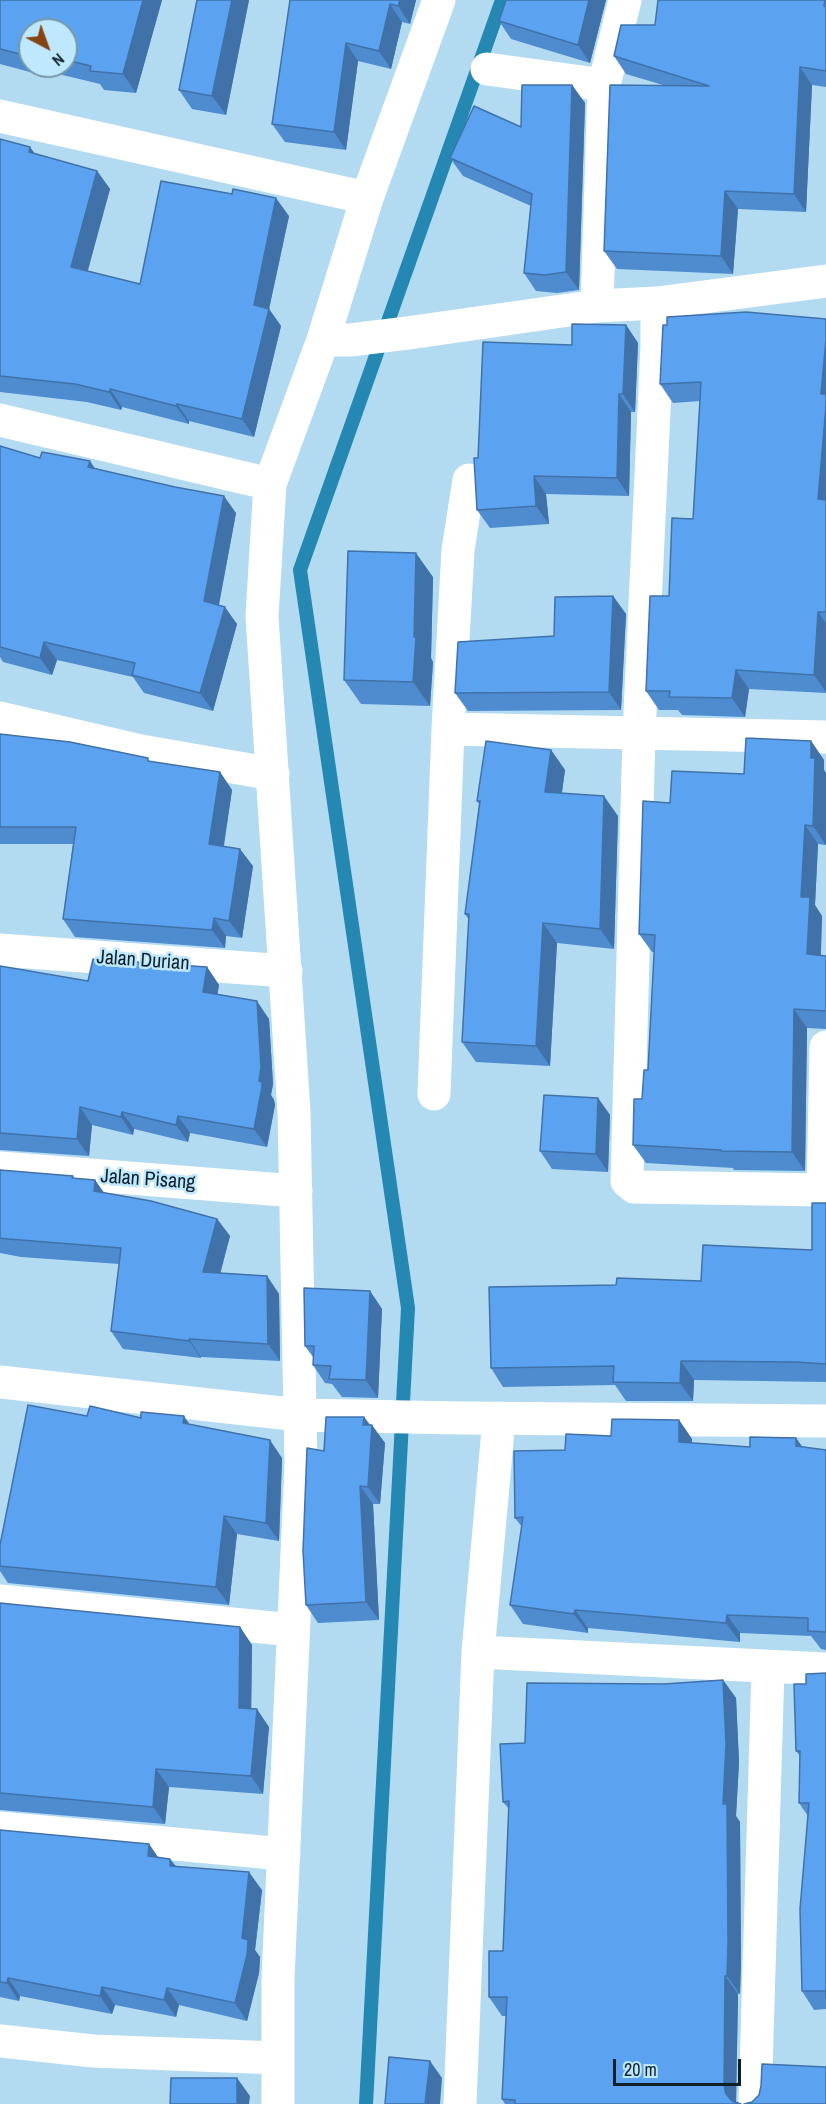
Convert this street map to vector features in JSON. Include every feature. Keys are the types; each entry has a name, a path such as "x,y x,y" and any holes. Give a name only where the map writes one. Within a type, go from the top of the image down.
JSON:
{"street":[{"path":"279,2104 278,1978 300,1464 300,1415 294,1112 262,616 270,484 337,340 367,198 439,0"},
{"path":"597,306 604,85 625,0"},
{"path":"487,69 604,85"},
{"path":"0,116 367,198"},
{"path":"337,340 408,333 597,306 657,303 826,281"},
{"path":"657,303 639,734 627,1181 634,1187 824,1190 826,1047"},
{"path":"0,420 270,484"},
{"path":"434,1094 448,729 458,550 469,480"},
{"path":"0,718 141,751 273,774"},
{"path":"448,729 826,737"},
{"name":"Jalan Durian","path":"0,950 286,971"},
{"name":"Jalan Pisang","path":"0,1168 296,1191"},
{"path":"0,1383 300,1415 499,1419 826,1420"},
{"path":"460,2104 478,1652 499,1419"},
{"path":"0,1601 293,1630"},
{"path":"478,1652 768,1668 826,1669"},
{"path":"755,2104 768,1668"},
{"path":"0,1828 284,1854"},
{"path":"0,2041 93,2051 278,2058"}],"building":[{"path":"0,0 143,0 123,74 90,71 91,66 78,63 78,18 18,18 18,54 0,49"},
{"path":"197,0 232,0 212,96 179,90"},
{"path":"290,0 400,0 398,6 390,4 379,51 346,43 334,132 272,124"},
{"path":"506,0 589,0 578,45 499,21"},
{"path":"658,0 825,0 826,71 800,67 794,194 725,191 721,256 604,251 610,85 709,86 614,56 621,25 655,25"},
{"path":"522,85 572,85 566,272 545,275 524,273 532,194 450,158 474,106 521,127"},
{"path":"0,139 30,147 29,152 97,171 71,267 140,284 161,181 232,194 233,189 276,198 254,305 269,309 242,419 177,404 176,406 110,389 109,392 75,384 0,376"},
{"path":"746,312 826,319 821,394 826,394 826,406 818,499 826,500 826,612 818,612 814,675 736,670 732,698 669,697 670,691 646,691 650,596 669,596 672,518 693,519 701,382 660,384 663,325 667,325 667,317"},
{"path":"572,324 626,325 623,394 619,394 617,478 534,476 536,506 477,510 474,458 478,458 483,342 572,345"},
{"path":"0,446 40,458 42,452 90,461 88,467 224,496 204,601 225,607 200,693 132,675 135,663 44,642 40,658 0,647"},
{"path":"348,551 416,553 414,637 416,637 413,682 344,680"},
{"path":"613,596 609,692 455,693 458,642 554,636 555,597"},
{"path":"0,734 70,742 148,758 148,761 220,772 209,844 240,849 229,921 214,918 212,930 63,919 76,827 0,827"},
{"path":"746,738 811,741 811,758 815,758 813,826 805,825 801,897 810,897 807,954 826,956 826,1011 794,1009 792,1152 721,1151 633,1145 634,1099 642,1099 644,1070 648,1070 655,935 639,934 643,801 670,803 672,771 744,774"},
{"path":"486,741 551,750 545,792 604,796 600,929 543,923 536,1046 462,1042 469,914 465,914"},
{"path":"93,959 207,967 203,992 257,1001 261,1067 259,1081 262,1082 262,1087 254,1129 178,1116 176,1125 122,1112 121,1117 80,1107 77,1139 0,1133 0,966 88,981"},
{"path":"544,1095 598,1098 596,1154 540,1151"},
{"path":"0,1170 95,1180 94,1191 151,1201 217,1219 203,1272 267,1276 268,1344 189,1339 189,1341 111,1331 121,1248 0,1238"},
{"path":"812,1203 826,1203 826,1364 681,1361 680,1383 613,1382 614,1366 491,1368 489,1287 616,1285 617,1278 701,1281 703,1245 812,1250"},
{"path":"304,1288 370,1291 366,1380 329,1379 331,1366 313,1365 314,1346 305,1346"},
{"path":"28,1405 87,1416 90,1406 141,1418 141,1412 184,1416 183,1423 270,1440 266,1523 224,1516 216,1587 0,1566 0,1545"},
{"path":"326,1417 364,1417 363,1425 372,1425 368,1487 360,1486 366,1602 306,1605 303,1551 307,1448 324,1451"},
{"path":"612,1419 679,1420 679,1442 750,1447 750,1437 796,1438 796,1446 826,1450 826,1632 808,1631 808,1618 727,1615 726,1623 575,1610 574,1614 510,1605 523,1517 515,1518 514,1451 565,1450 566,1434 611,1436"},
{"path":"0,1603 240,1627 239,1708 257,1709 251,1776 156,1769 153,1807 0,1793"},
{"path":"826,1673 826,1991 802,1991 800,1909 809,1803 799,1803 800,1751 796,1751 794,1684 806,1684 806,1674"},
{"path":"723,1680 726,1744 723,1804 727,1804 728,1943 727,1976 725,1976 724,2085 726,2094 732,2101 741,2104 515,2104 515,2100 502,2099 507,1997 489,1997 489,1951 503,1951 509,1801 503,1802 500,1744 525,1743 527,1683 664,1684"},
{"path":"0,1830 149,1844 148,1856 170,1859 170,1866 249,1872 242,1938 248,1940 247,1955 235,2003 167,1988 164,2000 102,1987 100,1996 8,1978 7,1983 0,1982"},
{"path":"389,2057 430,2061 425,2104 385,2104"},
{"path":"762,2064 826,2067 826,2104 744,2104 752,2102 759,2095"},
{"path":"171,2078 237,2078 237,2104 170,2104"}],"waterway":[{"path":"366,2104 408,1308 300,570 502,0"}]}
